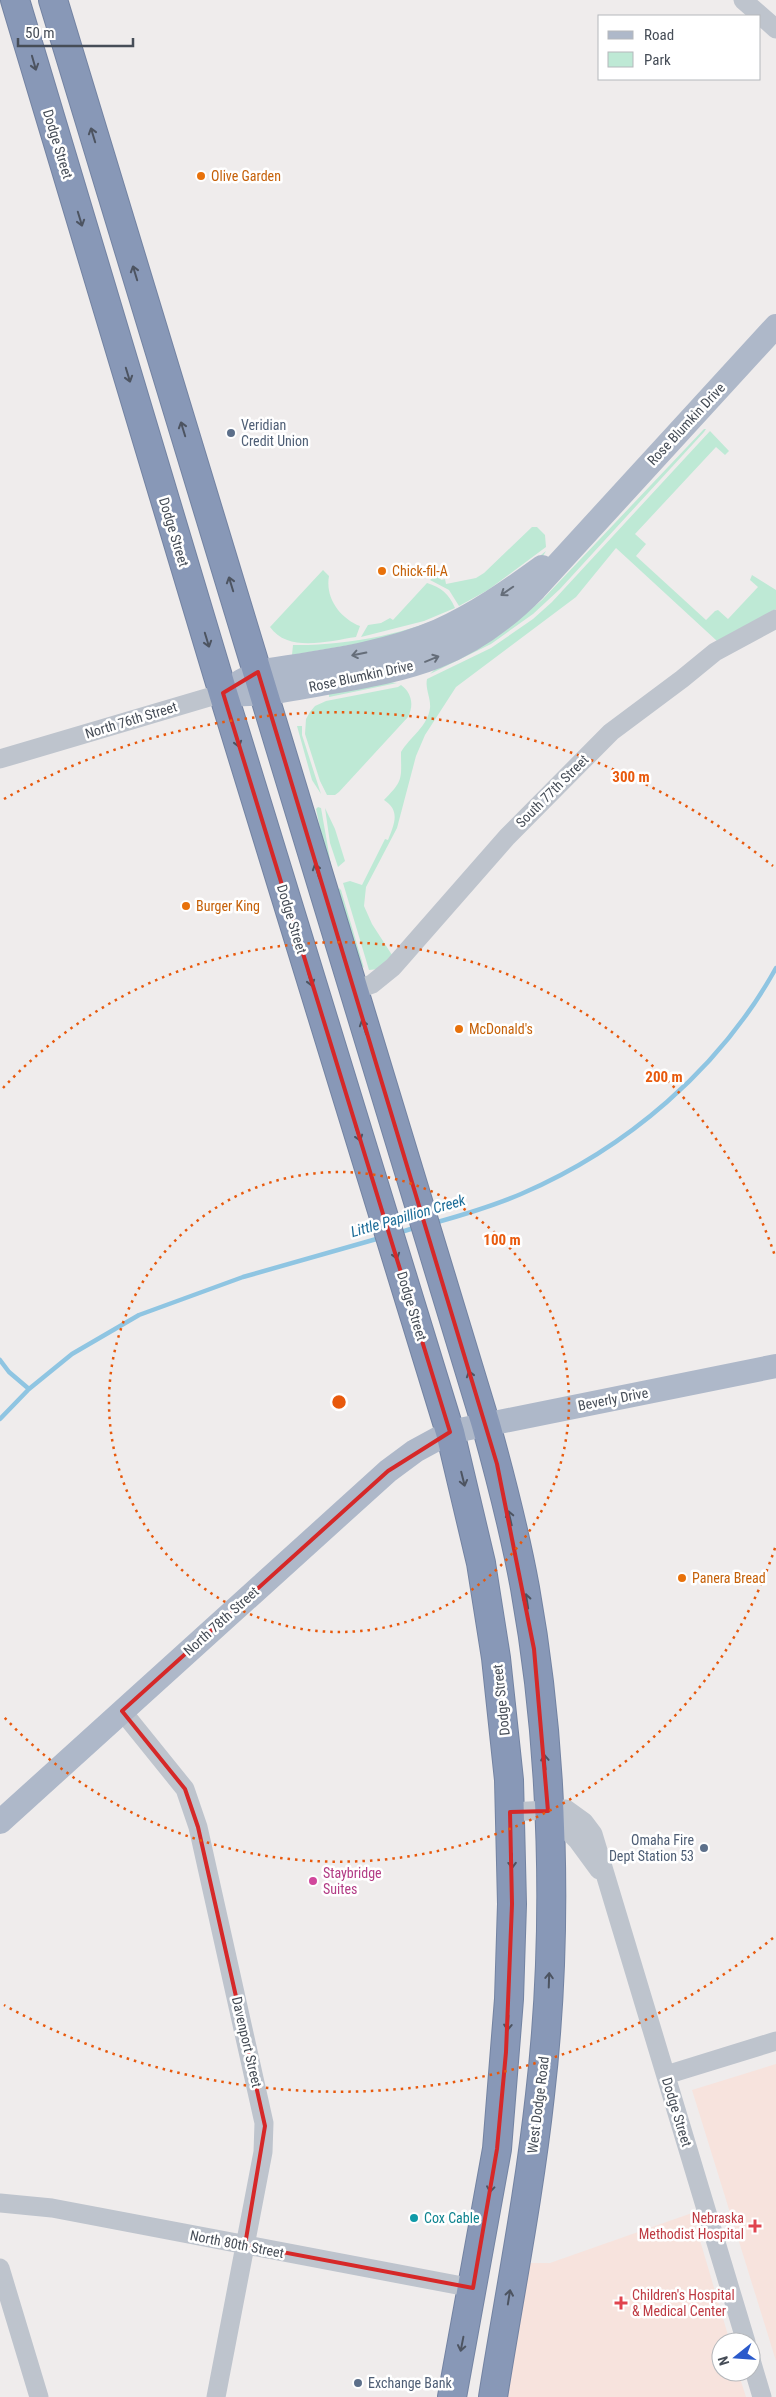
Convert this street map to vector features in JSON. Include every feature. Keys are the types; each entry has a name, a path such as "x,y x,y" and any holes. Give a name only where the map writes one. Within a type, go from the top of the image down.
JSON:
{"highway":[{"name":"Dodge Street","path":"15,0 223,693 450,1432 472,1521 489,1606 505,1728 510,1812"},
{"path":"53,0 486,1425 509,1513 527,1603 541,1714 548,1811"},
{"name":"West Dodge Road","path":"493,2397 527,2195 540,2094 549,1963 548,1811"},
{"path":"452,2397 473,2288 496,2149 506,2052 512,1904 510,1812"}],"main road":[{"name":"Rose Blumkin Drive","path":"261,683 427,635 490,604 576,543 776,326"},
{"name":"North 76th Street","path":"223,693 261,683"},
{"name":"Beverly Drive","path":"450,1432 776,1366"},
{"name":"North 78th Street","path":"0,1822 388,1471 415,1451 450,1432"}],"street":[{"path":"743,0 760,15"},
{"path":"761,16 776,29"},
{"name":"South 77th Street","path":"354,991 372,984 393,968 507,837 611,732 715,652 776,619"},
{"name":"North 76th Street","path":"0,759 223,693"},
{"name":"Davenport Street","path":"122,1711 185,1788 198,1827 265,2126 263,2152 216,2397"},
{"path":"510,1812 548,1811"},
{"name":"Dodge Street","path":"548,1811 584,1848 607,1882 743,2332"},
{"path":"666,2076 776,2042"},
{"name":"North 80th Street","path":"0,2203 52,2208 473,2288"},
{"path":"0,2268 39,2397"},
{"path":"758,2382 762,2397"}],"highlighted area":[{"path":"258,672 497,1464 534,1649 548,1811 510,1812 512,1904 506,2052 497,2149 473,2288 245,2245 265,2126 198,1827 185,1789 122,1711 388,1471 450,1432 223,693"}],"shaded area":[{"name":"Nebraska Methodist Hospital","path":"776,2064 776,2361 692,2090"},
{"name":"Children's Hospital & Medical Center","path":"692,2213 727,2332 711,2332 711,2382 741,2382 746,2397 506,2397 530,2263 550,2263"}],"green space":[{"path":"706,429 704,432 560,589 533,614 491,644 430,674 437,667 506,630 542,600"},
{"path":"710,431 729,451 725,455 716,447 635,534 646,544 636,556 706,620 718,610 728,619 758,587 750,580 752,575 776,590 776,609 717,641 616,548 576,597 456,687 425,735 416,756 397,828 366,887 364,906 372,924 392,955 378,969 369,970 343,883 350,881 362,885 385,839 388,840 395,818 393,809 384,800 400,779 401,752 429,714 430,704 427,679 491,648 533,619 552,602"},
{"path":"532,527 537,527 545,535 546,547 488,590 459,606 449,590 430,580 439,573 441,580 445,579 446,584 476,578 484,573"},
{"path":"546,551 543,556 460,614 378,640 292,655 293,645 355,641 377,637 419,626 439,618 469,604 492,590"},
{"path":"323,570 329,576 329,592 336,606 346,618 360,626 356,637 298,643 278,635 270,627"},
{"path":"427,583 444,592 455,608 424,621 361,637 368,625 381,623 390,618 393,620"},
{"path":"389,682 397,683 329,697 329,693"},
{"path":"401,685 410,695 411,708 408,717 339,792 335,795 327,795 320,781 305,734 306,719 310,712 315,706 326,701"},
{"path":"297,726 302,726 302,735 321,794 312,780"},
{"path":"318,807 321,808 331,865 326,856 316,809"},
{"path":"325,808 335,829 345,861 338,867 330,843"},
{"path":"339,888 364,968 361,965 339,894"}],"waterway":[{"name":"Little Papillion Creek","path":"434,1223 500,1202 560,1176 597,1154 633,1129 667,1102 727,1040 753,1005 776,968"},
{"name":"Little Papillion Creek","path":"398,1233 417,1227"},
{"name":"Little Papillion Creek","path":"0,1419 29,1389 72,1354 139,1315 243,1277 380,1238"},
{"path":"0,1360 9,1372 29,1389"}],"place":[{"name":"Olive Garden","path":"201,176"},
{"name":"Veridian Credit Union","path":"231,433"},
{"name":"Chick-fil-A","path":"382,571"},
{"name":"Burger King","path":"186,906"},
{"name":"McDonald's","path":"459,1029"},
{"name":"Panera Bread","path":"682,1578"},
{"name":"Omaha Fire Dept Station 53","path":"704,1848"},
{"name":"Staybridge Suites","path":"313,1881"},
{"name":"Cox Cable","path":"414,2218"},
{"name":"Nebraska Methodist Hospital","path":"755,2226"},
{"name":"Children's Hospital & Medical Center","path":"621,2303"},
{"name":"Exchange Bank","path":"358,2383"}]}
